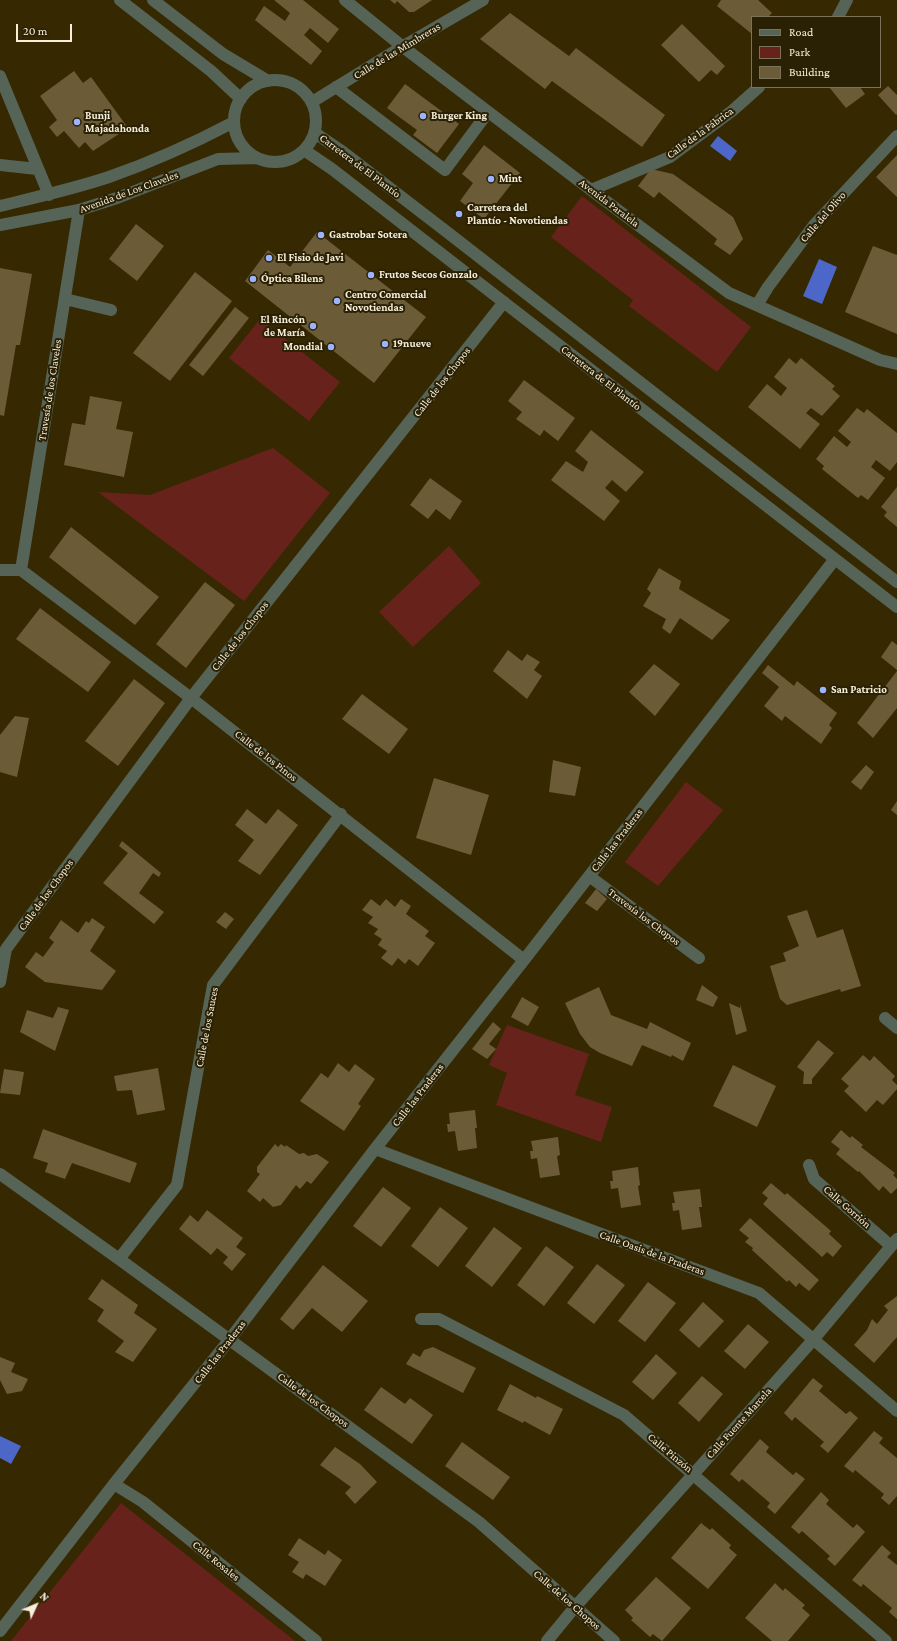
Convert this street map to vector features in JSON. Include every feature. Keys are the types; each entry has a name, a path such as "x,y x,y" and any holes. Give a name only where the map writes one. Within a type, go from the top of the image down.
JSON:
{"street":[{"path":"120,0 211,71 241,99"},
{"path":"153,0 223,54 268,81"},
{"name":"Avenida Paralela","path":"345,0 403,47 729,293 880,360 897,364"},
{"name":"Calle de las Mimbreras","path":"312,102 483,0"},
{"path":"839,16 847,0"},
{"path":"0,76 49,195"},
{"path":"268,81 281,81 294,84 304,92 312,102 316,117 315,133 311,142 294,158 282,162 269,162 257,158 248,152 236,133 234,122 236,110 241,99 248,90 258,84 268,81"},
{"path":"336,87 445,170 483,119"},
{"name":"Calle de la Fábrica","path":"591,190 670,157 732,111 758,88"},
{"name":"Avenida de Los Claveles","path":"0,206 49,195 109,177 199,140 234,122"},
{"name":"Carretera de El Plantío","path":"315,133 343,152 897,582"},
{"name":"Calle del Olivo","path":"757,305 768,287 814,225 897,136"},
{"name":"Carretera de El Plantío","path":"304,150 332,169 897,607"},
{"name":"Avenida de Los Claveles","path":"0,225 80,210 117,198 218,159 257,158"},
{"path":"0,165 37,169"},
{"name":"Travesía de los Claveles","path":"21,570 80,210"},
{"path":"65,299 111,310"},
{"name":"Calle de los Chopos","path":"0,982 6,949 191,698 504,302"},
{"name":"Calle las Praderas","path":"0,1631 114,1484 230,1339 375,1149 524,960 835,559"},
{"path":"0,570 21,570"},
{"name":"Calle de los Pinos","path":"21,570 191,698 341,814 524,960"},
{"name":"Calle de los Sauces","path":"119,1258 177,1185 213,985 341,814"},
{"name":"Travesía los Chopos","path":"589,876 699,958"},
{"path":"885,1018 897,1028"},
{"name":"Calle Oasis de la Praderas","path":"375,1149 759,1292 897,1411"},
{"name":"Calle Gorrión","path":"809,1165 814,1179 894,1243"},
{"name":"Calle de los Chopos","path":"0,1174 119,1258 479,1522 614,1641"},
{"name":"Calle Fuente Marcela","path":"547,1641 575,1607 813,1340 894,1243"},
{"name":"Calle Pinzón","path":"421,1319 439,1319 624,1415 886,1641"},
{"name":"Calle Rosales","path":"114,1484 143,1502 316,1641"}],"green space":[{"path":"582,196 751,327 717,372 629,306 633,300 551,237"},
{"path":"260,319 340,382 309,421 229,358"},
{"path":"273,448 330,493 244,601 98,492 150,495"},
{"path":"449,546 481,583 413,647 379,612"},
{"path":"686,782 723,810 658,886 625,862"},
{"path":"507,1025 589,1054 575,1095 612,1107 601,1142 496,1105 507,1073 489,1065"},
{"path":"121,1503 295,1641 11,1641"}],"water":[{"path":"718,136 737,151 730,161 710,146"},
{"path":"819,259 837,267 822,304 803,296"},
{"path":"0,1436 21,1446 11,1464 0,1458"}],"building":[{"path":"274,0 303,0 339,29 328,43 310,28 304,35 322,51 311,65 255,20 264,6 285,21 290,13"},
{"path":"390,0 432,0 414,12 409,12 397,1 395,4"},
{"path":"721,0 758,0 772,13 769,16 751,16 751,33 717,6"},
{"path":"510,13 569,56 576,48 665,115 642,147 552,81 545,89 480,39"},
{"path":"682,24 725,66 717,75 711,70 699,82 661,45"},
{"path":"74,71 83,83 91,77 128,128 93,151 85,142 79,148 64,131 57,137 49,127 57,120 40,96"},
{"name":"Burger King","path":"405,84 459,124 437,153 413,135 417,130 387,108"},
{"path":"888,86 897,95 896,115 878,95"},
{"path":"830,88 861,88 865,94 846,108"},
{"name":"Mint","path":"484,145 520,173 484,219 460,201 473,183 462,174"},
{"path":"897,155 897,197 876,177"},
{"path":"651,169 673,174 733,217 743,239 730,255 714,244 717,239 659,192 654,198 638,186"},
{"path":"136,224 164,246 137,281 109,259"},
{"name":"Centro Comercial Novotiendas","path":"317,232 426,317 374,383 245,281 268,250 290,267"},
{"path":"873,246 897,255 897,334 845,312"},
{"path":"0,268 32,274 20,345 16,345 4,416 0,415"},
{"path":"195,272 232,301 170,381 133,353"},
{"path":"235,307 249,318 203,376 189,365"},
{"path":"789,358 796,364 801,358 835,386 832,389 840,396 822,416 811,408 806,413 820,424 800,449 748,407 767,384 781,396 787,388 774,377"},
{"path":"524,380 575,418 558,441 544,430 540,436 516,419 522,412 508,401"},
{"path":"90,396 122,402 116,429 133,432 124,477 64,465 72,423 85,425"},
{"path":"857,408 864,413 867,409 897,433 897,462 890,471 876,460 871,467 885,478 868,500 861,495 858,498 822,469 824,466 816,459 834,436 847,447 851,442 838,431"},
{"path":"591,430 644,472 626,492 612,480 605,488 620,501 604,521 551,480 566,461 583,472 588,462 575,451"},
{"path":"430,478 462,501 450,520 436,509 428,519 410,505"},
{"path":"897,487 897,527 884,516 887,512 881,507"},
{"path":"71,527 159,597 135,625 49,557"},
{"path":"659,568 681,581 679,589 730,620 712,640 680,618 670,634 662,628 666,619 643,606 651,593 647,589"},
{"path":"205,582 235,605 186,668 156,644"},
{"path":"40,608 111,662 88,692 16,639"},
{"path":"892,641 897,645 897,670 881,657"},
{"path":"508,650 522,661 527,654 540,662 534,670 542,676 527,699 493,671"},
{"path":"654,664 680,684 655,716 629,692"},
{"path":"768,665 794,686 797,681 837,713 829,725 832,728 821,744 785,716 782,721 764,706 779,687 762,673"},
{"path":"897,671 897,708 873,738 857,723"},
{"path":"134,679 165,703 118,766 85,741"},
{"path":"362,694 408,729 389,754 342,719"},
{"path":"15,716 29,718 17,777 0,772 0,735"},
{"path":"553,760 581,767 575,796 549,792"},
{"path":"866,765 874,772 861,790 851,782"},
{"path":"434,778 489,795 471,855 416,838"},
{"path":"897,801 897,815 891,810"},
{"path":"247,809 266,824 278,809 298,825 260,875 238,861 254,840 235,825"},
{"path":"122,841 161,873 159,877 153,873 139,893 164,912 154,924 103,883 128,853 119,846"},
{"path":"596,889 607,899 597,911 585,903"},
{"path":"371,899 380,906 386,899 395,907 401,899 411,906 406,914 429,931 425,936 435,943 418,966 409,959 405,964 398,958 392,966 381,958 387,951 378,945 382,939 374,934 378,929 368,923 373,917 362,910"},
{"path":"807,910 817,938 843,929 861,986 841,992 840,989 787,1005 780,999 770,966 786,961 783,953 799,946 787,916"},
{"path":"225,912 234,919 226,929 216,922"},
{"path":"92,918 105,927 90,951 116,971 102,990 45,982 25,967 36,952 43,957 54,942 49,938 61,920 78,933 86,921 89,923"},
{"path":"702,985 718,997 713,1007 696,1000"},
{"path":"599,987 611,1015 647,1029 650,1022 691,1043 683,1061 672,1055 671,1057 642,1045 632,1066 600,1053 590,1047 580,1034 565,1003"},
{"path":"522,997 539,1007 528,1026 511,1017"},
{"path":"729,1003 740,1008 740,1004 747,1031 736,1035"},
{"path":"58,1007 69,1010 55,1051 20,1032 27,1010 53,1018"},
{"path":"493,1022 501,1029 489,1044 496,1049 487,1059 472,1049"},
{"path":"818,1040 834,1053 812,1079 812,1084 803,1084 804,1072 797,1067"},
{"path":"863,1055 870,1061 874,1056 895,1076 892,1080 897,1085 897,1089 883,1105 877,1100 866,1112 844,1091 849,1086 841,1079"},
{"path":"338,1063 349,1072 355,1064 375,1079 358,1104 361,1106 344,1131 300,1101 321,1073 328,1078"},
{"path":"733,1065 776,1086 757,1127 713,1106"},
{"path":"158,1068 165,1110 137,1115 132,1090 117,1091 114,1076"},
{"path":"4,1069 24,1072 20,1095 0,1093"},
{"path":"475,1110 477,1148 458,1151 455,1131 448,1132 447,1124 450,1124 449,1113"},
{"path":"43,1129 137,1163 130,1183 72,1163 65,1179 45,1172 48,1163 33,1158"},
{"path":"841,1130 850,1138 852,1136 863,1145 861,1147 895,1173 893,1175 897,1179 897,1188 891,1194 883,1186 879,1191 859,1171 858,1172 836,1154 840,1149 831,1142"},
{"path":"558,1137 560,1155 557,1156 560,1175 540,1178 537,1158 531,1159 530,1151 533,1151 531,1141"},
{"path":"275,1144 278,1147 281,1144 285,1147 286,1145 299,1154 304,1153 308,1156 317,1154 329,1162 311,1184 307,1181 300,1189 296,1185 281,1205 273,1207 263,1198 260,1202 247,1191 260,1174 257,1172 257,1167"},
{"path":"638,1167 640,1185 638,1186 641,1205 621,1208 618,1188 611,1189 610,1181 613,1181 612,1171"},
{"path":"771,1183 785,1195 787,1193 831,1231 829,1234 842,1246 833,1257 827,1252 822,1257 763,1204 768,1198 762,1193"},
{"path":"383,1187 411,1208 381,1247 353,1226"},
{"path":"700,1189 702,1207 699,1207 702,1227 682,1230 679,1210 673,1211 672,1203 675,1203 673,1192"},
{"path":"440,1207 468,1228 438,1267 411,1246"},
{"path":"207,1210 243,1238 236,1247 246,1254 232,1271 223,1263 228,1257 217,1248 211,1255 179,1229 190,1215 198,1222"},
{"path":"750,1218 819,1280 809,1291 799,1283 796,1287 789,1280 787,1282 745,1242 749,1238 739,1230"},
{"path":"494,1227 522,1248 492,1287 465,1266"},
{"path":"546,1246 574,1267 544,1306 517,1285"},
{"path":"597,1264 625,1285 594,1324 567,1303"},
{"path":"323,1265 368,1301 342,1332 312,1308 293,1330 280,1319"},
{"path":"102,1279 138,1305 134,1313 157,1329 133,1362 115,1352 124,1341 97,1321 104,1310 88,1299"},
{"path":"648,1282 676,1303 645,1342 618,1321"},
{"path":"897,1296 897,1337 874,1363 854,1345 867,1330 872,1319 877,1324 888,1310 884,1306"},
{"path":"703,1302 724,1321 699,1348 679,1330"},
{"path":"748,1324 769,1342 745,1369 724,1351"},
{"path":"433,1347 476,1368 463,1393 406,1364 413,1353 420,1357 424,1350"},
{"path":"656,1354 677,1373 653,1400 632,1382"},
{"path":"0,1357 15,1363 11,1372 28,1379 22,1391 7,1394 0,1380"},
{"path":"702,1376 723,1394 699,1422 678,1403"},
{"path":"813,1378 823,1386 819,1391 846,1414 850,1411 858,1418 828,1453 820,1446 824,1442 795,1417 792,1421 784,1413"},
{"path":"510,1384 536,1398 537,1396 563,1409 550,1435 524,1421 523,1423 497,1410"},
{"path":"381,1387 405,1404 410,1398 433,1415 412,1444 364,1410"},
{"path":"874,1431 883,1438 879,1443 897,1458 897,1496 889,1505 881,1498 884,1494 855,1470 853,1473 844,1466"},
{"path":"760,1439 769,1447 766,1452 793,1475 796,1472 805,1479 775,1514 767,1507 770,1503 742,1479 739,1482 730,1474"},
{"path":"462,1442 510,1477 493,1500 445,1466"},
{"path":"335,1447 360,1464 377,1482 355,1504 345,1493 351,1487 320,1465"},
{"path":"821,1492 829,1500 826,1504 853,1528 857,1524 865,1532 835,1566 827,1559 830,1556 802,1531 799,1534 791,1527"},
{"path":"701,1523 710,1530 712,1528 731,1545 729,1548 737,1555 708,1589 671,1558"},
{"path":"299,1538 325,1555 328,1550 342,1560 325,1586 306,1574 303,1579 292,1572 299,1562 288,1555"},
{"path":"882,1545 891,1553 887,1557 897,1565 897,1619 889,1612 892,1608 863,1584 861,1587 852,1580"},
{"path":"656,1577 691,1608 662,1641 653,1634 650,1637 631,1620 633,1618 625,1610"},
{"path":"775,1583 783,1591 785,1588 805,1605 802,1608 810,1615 788,1641 772,1641 745,1618"}],"place":[{"name":"Burger King","path":"423,116"},
{"name":"Bunji Majadahonda","path":"77,122"},
{"name":"Mint","path":"491,179"},
{"name":"Carretera del Plantío - Novotiendas","path":"459,214"},
{"name":"Gastrobar Sotera","path":"321,235"},
{"name":"El Fisio de Javi","path":"269,258"},
{"name":"Frutos Secos Gonzalo","path":"371,275"},
{"name":"Óptica Bilens","path":"253,279"},
{"name":"Centro Comercial Novotiendas","path":"337,301"},
{"name":"El Rincón de María","path":"313,326"},
{"name":"19nueve","path":"385,344"},
{"name":"Mondial","path":"331,347"},
{"name":"San Patricio","path":"823,690"}]}
